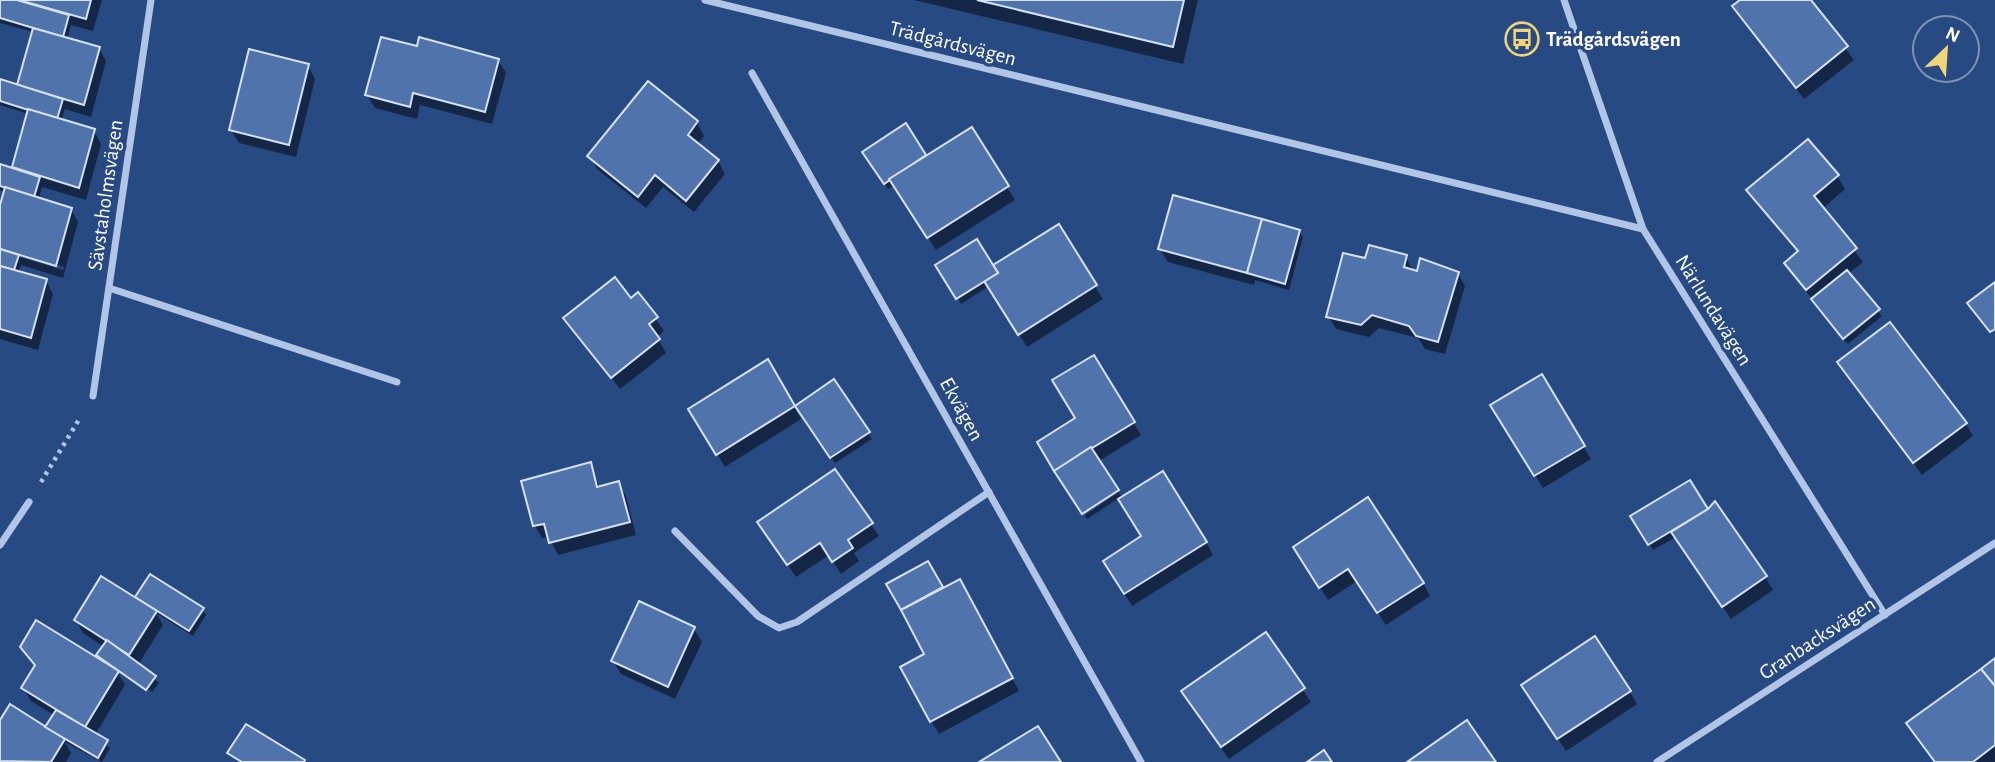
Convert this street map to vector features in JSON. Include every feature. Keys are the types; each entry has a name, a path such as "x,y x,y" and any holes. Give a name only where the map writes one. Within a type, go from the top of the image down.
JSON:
{"street":[{"name":"Sävstaholmsvägen","path":"93,396 151,0"},
{"name":"Trädgårdsvägen","path":"705,0 1643,229"},
{"name":"Närlundavägen","path":"1564,0 1643,229 1885,615"},
{"name":"Ekvägen","path":"752,73 1142,762"},
{"path":"109,288 397,382"},
{"path":"675,531 758,615 779,628 797,622 989,492"},
{"path":"0,545 29,502"},
{"name":"Granbacksvägen","path":"1657,762 1995,543"}],"path":[{"path":"29,502 93,396"}],"building":[{"path":"0,0 17,0 69,15 63,37 0,18"},
{"path":"19,0 91,0 86,19"},
{"path":"977,0 1184,0 1173,47"},
{"path":"1740,0 1811,0 1848,46 1796,88 1732,6"},
{"path":"33,28 100,47 84,105 17,85"},
{"path":"381,37 417,46 419,37 499,59 485,112 413,93 410,107 365,95"},
{"path":"249,49 309,64 289,145 229,130"},
{"path":"0,79 63,99 57,119 0,101"},
{"path":"648,81 698,121 688,135 719,160 686,201 655,175 638,197 587,156"},
{"path":"28,109 95,129 79,188 12,167"},
{"path":"906,123 926,155 884,184 862,152"},
{"path":"972,127 1009,186 927,238 889,179"},
{"path":"1808,139 1839,175 1814,196 1857,248 1806,290 1784,263 1798,251 1746,190"},
{"path":"0,164 40,177 34,197 0,186"},
{"path":"5,187 72,208 56,266 0,249 0,205"},
{"path":"1173,195 1262,219 1247,273 1158,249"},
{"path":"1262,219 1300,230 1285,284 1247,273"},
{"path":"1059,224 1097,285 1018,335 984,281 998,273 993,265"},
{"path":"977,239 998,273 956,299 935,265"},
{"path":"1369,245 1407,255 1404,267 1417,271 1420,258 1459,272 1438,342 1416,336 1409,326 1372,315 1361,325 1326,317 1343,253 1365,258"},
{"path":"0,249 19,255 14,270 0,266"},
{"path":"0,266 47,279 31,338 0,329"},
{"path":"1847,270 1880,309 1843,339 1811,299"},
{"path":"615,277 631,298 638,292 658,317 649,324 660,339 611,378 563,318"},
{"path":"1995,282 1995,329 1990,332 1967,303"},
{"path":"1890,322 1967,423 1913,463 1837,362"},
{"path":"1094,355 1135,422 1054,471 1037,442 1075,418 1052,380"},
{"path":"768,359 795,406 716,455 688,409"},
{"path":"1542,374 1585,446 1534,476 1490,405"},
{"path":"834,379 870,432 830,458 795,406"},
{"path":"1091,447 1119,490 1082,514 1054,471"},
{"path":"591,462 597,487 619,481 630,522 549,543 544,524 533,526 521,481"},
{"path":"835,469 873,523 848,540 853,548 832,562 820,543 787,565 757,522"},
{"path":"1163,471 1207,542 1124,594 1103,561 1141,536 1118,499"},
{"path":"1690,480 1708,509 1648,545 1630,516"},
{"path":"1368,497 1424,583 1377,613 1348,569 1319,588 1293,547"},
{"path":"1715,501 1767,576 1722,607 1671,532 1708,509"},
{"path":"928,561 943,587 901,610 886,584"},
{"path":"150,574 204,608 189,631 135,597"},
{"path":"101,576 157,611 129,655 74,620"},
{"path":"960,579 1013,678 930,722 900,667 924,654 901,610"},
{"path":"639,601 695,627 668,687 611,661"},
{"path":"36,620 119,671 85,727 21,688 35,665 20,647"},
{"path":"1266,632 1305,688 1221,747 1181,691"},
{"path":"1595,636 1631,691 1557,739 1521,685"},
{"path":"107,640 156,676 146,690 96,655"},
{"path":"1995,658 1995,686 1981,669"},
{"path":"1981,669 1995,686 1995,745 1973,762 1935,762 1906,723"},
{"path":"10,704 65,739 51,762 0,761 0,720"},
{"path":"56,710 108,740 98,758 45,727"},
{"path":"1467,720 1496,762 1407,762"},
{"path":"246,724 305,760 304,762 242,762 227,753"},
{"path":"1038,726 1061,762 979,762"},
{"path":"1324,750 1332,762 1307,762"}],"place":[{"name":"Trädgårdsvägen","path":"1522,39"}]}
